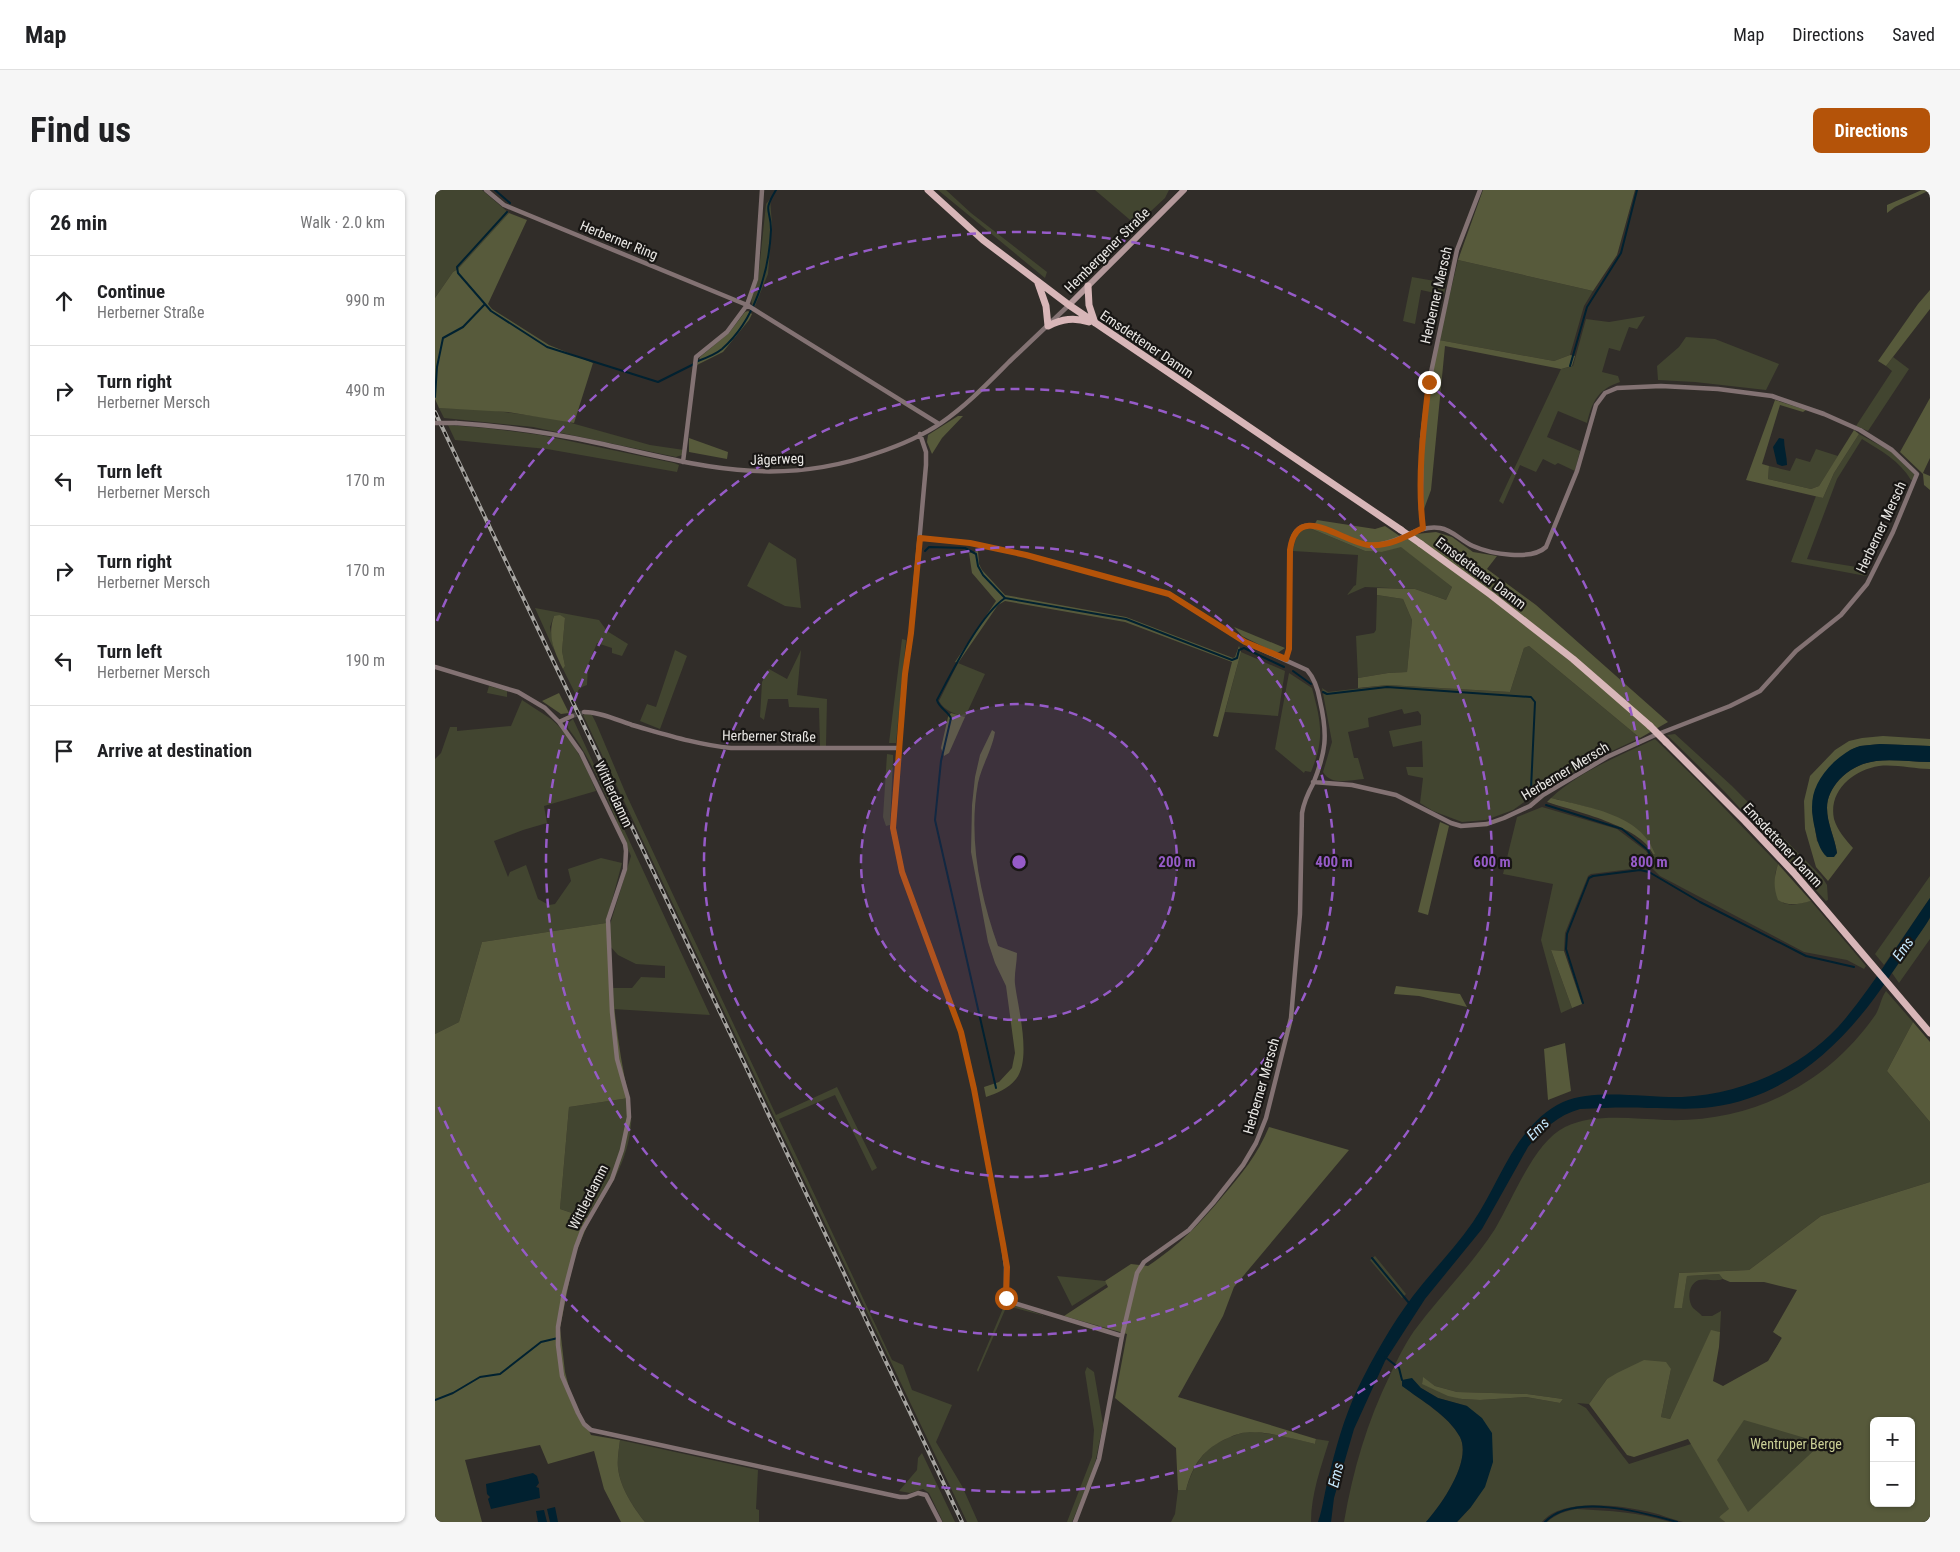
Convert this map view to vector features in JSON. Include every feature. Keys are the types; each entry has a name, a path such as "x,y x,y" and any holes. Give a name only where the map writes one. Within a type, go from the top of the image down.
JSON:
{"main road":[{"name":"Emsdettener Damm","path":"928,190 983,240 1069,305 1421,544 1491,595 1573,659 1650,726 1745,821 1813,895 1930,1033"},
{"path":"1037,281 1043,294 1048,326 1058,321 1070,319 1081,319 1095,323"},
{"path":"1088,286 1089,305 1095,323"}],"street":[{"name":"Herberner Ring","path":"486,190 504,205 747,305 939,424"},
{"path":"683,462 696,357 727,332 747,305 756,280 762,190"},
{"name":"Hembergener Straße","path":"1069,305 1184,190"},
{"name":"Herberner Mersch","path":"1313,782 1352,785 1396,795 1451,823 1461,826 1487,824 1530,806 1543,795 1607,757 1653,736 1730,706 1760,691 1796,651 1841,615 1867,584 1893,532 1917,474 1892,450 1860,430 1824,414 1772,396 1718,389 1629,386 1605,393 1596,405 1577,472 1546,547 1540,553 1516,555 1483,549 1468,544 1450,531 1441,528 1423,528 1421,509 1422,439 1429,382 1457,250 1480,190"},
{"name":"Jägerweg","path":"435,423 501,427 559,436 734,471 760,472 812,469 839,465 890,449 939,424 973,398 1069,305"},
{"path":"920,434 926,452 926,465 898,748 893,828 895,847 913,904 961,1032 974,1089 1007,1267 1006,1298 1014,1303 1122,1336"},
{"path":"1286,659 1289,649 1290,550 1292,537 1296,531 1305,526 1311,526 1328,530 1360,543 1375,545 1395,541 1423,528"},
{"name":"Herberner Mersch","path":"920,538 970,543 1026,555 1169,594 1245,642 1307,670 1313,677 1323,714 1326,736 1322,758 1302,812 1300,914 1291,1018 1266,1118 1256,1143 1243,1165 1213,1203 1189,1230 1144,1262 1137,1273 1122,1336 1099,1459 1075,1522"},
{"name":"Wittlerdamm","path":"435,667 518,692 545,708 559,722 581,753 619,831 626,851 625,869 607,920 612,1012 617,1059 628,1098 629,1117 618,1163 604,1194 582,1231 571,1261 564,1293 557,1344 562,1376 568,1393 584,1424 591,1430 900,1497 922,1493 926,1495 940,1522"},
{"name":"Herberner Straße","path":"584,712 598,714 635,726 716,746 898,748"},
{"path":"559,722 572,716"}],"green space":[{"path":"435,190 482,190 509,213 458,269 453,272 435,298"},
{"path":"938,190 946,190 971,213 1047,272 1045,278"},
{"path":"1095,190 1169,190 1165,198 1136,225"},
{"path":"1483,190 1635,190 1617,255 1593,291 1458,260"},
{"path":"1922,190 1930,190 1895,207 1887,213 1887,205"},
{"path":"770,199 772,224 768,274 755,306 752,305 751,297 758,280 766,204"},
{"path":"509,213 527,220 488,304 492,309 549,345 593,363 574,423 508,412 439,408 435,399 435,298 453,272 458,269"},
{"path":"1458,260 1593,291 1584,306 1570,355 1554,361 1439,340"},
{"path":"1412,277 1446,283 1444,295 1421,290 1415,324 1403,321"},
{"path":"1930,290 1930,309 1886,366 1878,361 1918,304"},
{"path":"748,311 752,314 749,320 723,352 697,365 700,357 729,333 745,312"},
{"path":"1645,316 1637,329 1629,327 1620,351 1609,348 1602,372 1618,376 1620,382 1606,388 1597,397 1587,423 1558,411 1547,437 1580,451 1575,471 1558,463 1555,465 1543,459 1536,472 1520,465 1503,504 1499,501 1561,369 1573,366 1586,319 1609,322"},
{"path":"1686,337 1715,339 1779,364 1766,390 1658,380 1657,366 1679,347"},
{"path":"1439,340 1554,361 1570,355 1575,356 1572,366 1561,369 1445,346 1431,490 1424,509 1424,440 1430,384"},
{"path":"1893,357 1909,369 1868,431 1856,426 1892,371 1886,366"},
{"path":"1930,398 1930,458 1923,473 1930,476 1930,490 1924,485 1923,474 1900,452"},
{"path":"1775,400 1806,410 1803,412 1780,405 1762,464 1769,466 1768,479 1811,489 1819,486 1854,430 1859,434 1834,473 1823,498 1746,480"},
{"path":"439,408 481,409 557,419 650,445 684,450 682,455 676,457 533,427 444,418"},
{"path":"958,416 963,416 942,438 932,454 927,442 928,435"},
{"path":"448,425 541,435 679,465 677,472 547,449 455,440"},
{"path":"1859,434 1892,452 1915,475 1914,479 1911,480 1889,456 1862,439 1837,479 1807,559 1869,569 1866,576 1791,562 1816,496 1823,498 1834,473"},
{"path":"689,438 728,452 727,459 689,452"},
{"path":"1816,449 1838,456 1819,486 1811,489 1768,479 1769,466 1790,471 1796,458 1810,462"},
{"path":"1317,520 1375,529 1385,526 1404,539 1416,534 1436,532 1452,537 1473,552 1497,556 1487,569 1536,605 1668,722 1640,738 1529,646 1524,648 1510,692 1388,685 1358,688 1358,678 1407,672 1412,620 1403,599 1377,595 1377,588 1415,589 1446,600 1452,587 1401,547 1382,552 1365,551 1312,529"},
{"path":"1305,528 1312,529 1365,551 1382,552 1401,546 1452,587 1446,600 1415,589 1365,587 1347,595 1356,585 1358,555 1293,551 1296,538"},
{"path":"769,542 796,559 801,608 785,606 747,586"},
{"path":"978,551 979,564 982,570 1005,595 1126,617 1233,658 1239,646 1241,652 1218,737 1213,736 1232,662 1125,622 1005,601 998,605 958,663 955,662 996,601 972,573 969,553"},
{"path":"1377,595 1403,599 1412,620 1407,672 1358,678 1356,636 1374,633 1376,630"},
{"path":"535,608 599,620 607,631 628,644 622,656 612,653 612,648 597,643 588,665 587,685 579,690 578,699 563,669 565,666 562,651 565,618 554,616 550,627 554,650"},
{"path":"560,615 565,618 562,651 565,666 563,669 554,650 551,637 554,616"},
{"path":"1234,627 1285,648 1279,652 1274,652 1242,636"},
{"path":"902,639 906,640 896,743 889,743"},
{"path":"1529,646 1640,738 1599,757 1513,810 1486,820 1462,822 1433,811 1420,803 1423,778 1408,775 1406,767 1423,767 1422,741 1393,747 1389,731 1421,725 1421,715 1418,711 1404,714 1402,709 1368,718 1369,727 1348,732 1354,758 1358,758 1364,779 1336,781 1326,776 1323,772 1332,742 1322,688 1328,692 1388,685 1510,692 1524,648"},
{"path":"675,650 687,656 660,729 640,721 647,704 656,707"},
{"path":"801,650 797,695 827,699 826,746 820,747 819,708 789,707 788,699 768,699 764,720 760,717 762,682 769,669 787,679"},
{"path":"1241,652 1285,671 1278,716 1225,712"},
{"path":"958,663 985,674 965,717 950,711 939,701"},
{"path":"1289,673 1312,688 1318,711 1320,739 1311,772 1305,771 1304,773 1275,749"},
{"path":"489,686 507,691 507,697 487,693"},
{"path":"559,693 569,713 561,714 542,701"},
{"path":"522,700 559,726 583,762 596,791 544,806 547,823 494,841 508,877 510,872 526,865 538,899 549,905 555,904 571,881 568,869 601,858 622,863 606,923 482,942 459,1022 435,1034 435,759 441,753 450,727 457,727 457,731 511,726"},
{"path":"951,713 965,717 949,753 944,756 941,748 948,717"},
{"path":"583,715 592,715 596,723 626,794 776,1115 837,1087 877,1168 872,1171 835,1095 779,1119 892,1360 903,1365 912,1390 952,1405 936,1442 962,1486 978,1522 967,1522"},
{"path":"573,719 710,1015 613,1009 613,988 632,988 641,977 665,978 665,966 636,964 618,955 609,945 608,931 631,856 595,773 568,728 568,723"},
{"path":"992,730 995,732 994,739 978,783 975,804 974,824 977,866 986,907 998,946 1017,953 1015,984 1024,1046 1021,1070 1016,1079 1006,1088 986,1097 984,1087 999,1082 1012,1068 1015,1053 1006,986 988,942 971,852 972,805 975,777 980,755"},
{"path":"1675,734 1732,786 1822,877 1827,885 1828,900 1826,901 1724,791 1667,735"},
{"path":"1883,736 1930,739 1930,746 1880,744 1861,746 1850,750 1812,810 1817,841 1831,857 1837,853 1828,820 1827,804 1834,786 1849,771 1860,765 1882,760 1930,762 1930,769 1879,766 1861,772 1845,783 1835,799 1834,819 1839,831 1853,848 1828,881 1816,867 1805,829 1804,801 1810,776 1835,750 1849,741"},
{"path":"1655,739 1778,864 1775,874 1783,903 1792,905 1811,901 1866,966 1864,969 1847,960 1804,952 1660,876 1651,867 1654,854 1648,841 1638,831 1611,815 1551,798 1562,788 1587,772"},
{"path":"887,754 893,755 893,761 890,825 886,826 883,817"},
{"path":"1551,798 1596,809 1626,821 1648,840 1655,854 1635,835 1606,821 1547,802"},
{"path":"1542,807 1617,829 1648,854 1647,867 1591,874 1588,876 1565,933 1564,951 1551,950 1572,1008 1561,1013 1541,940 1553,884 1503,874 1517,817"},
{"path":"1440,822 1449,826 1428,915 1418,912"},
{"path":"1778,864 1811,901 1790,904 1778,900 1775,882"},
{"path":"1930,876 1930,898 1884,965 1875,954"},
{"path":"1930,918 1930,939 1899,983 1892,973"},
{"path":"606,923 618,1036 629,1098 569,1107 560,1209 590,1219 574,1257 560,1328 565,1372 571,1395 591,1435 620,1440 618,1465 621,1482 645,1522 621,1522 604,1489 594,1451 548,1464 540,1445 465,1460 482,1522 435,1522 435,1034 459,1022 482,942"},
{"path":"1551,950 1564,951 1582,1004 1572,1008"},
{"path":"1396,986 1460,994 1467,1007 1419,996 1394,994"},
{"path":"1886,991 1913,1022 1887,1071 1930,1122 1930,1182 1821,1216 1749,1270 1679,1273 1675,1308 1682,1307 1687,1276 1719,1274 1723,1279 1705,1279 1695,1282 1689,1297 1693,1308 1702,1316 1712,1316 1721,1311 1720,1332 1711,1331 1670,1419 1661,1417 1671,1369 1607,1379 1589,1404 1577,1403 1586,1408 1629,1464 1691,1444 1707,1435 1769,1361 1782,1337 1776,1333 1803,1278 1930,1199 1930,1522 1719,1516 1725,1522 1683,1522 1655,1513 1634,1509 1591,1505 1562,1509 1551,1514 1542,1522 1457,1522 1471,1507 1467,1406 1438,1398 1421,1388 1403,1386 1449,1422 1460,1437 1463,1447 1462,1458 1454,1482 1426,1522 1344,1522 1356,1465 1374,1410 1401,1352 1434,1305 1486,1243 1525,1172 1554,1134 1576,1123 1601,1118 1696,1119 1727,1115 1756,1106 1784,1095 1810,1080 1834,1061 1856,1039 1876,1014","holes":["1423,1378 1435,1386 1457,1392 1527,1394 1563,1399 1560,1403 1526,1397 1480,1400 1462,1399 1422,1383"]},
{"path":"1913,1022 1930,1042 1930,1122 1887,1071"},
{"path":"1565,1043 1571,1091 1548,1100 1544,1049"},
{"path":"629,1098 631,1122 626,1151 617,1175 604,1197 590,1219 560,1209 569,1107"},
{"path":"1269,1127 1349,1150 1234,1287 1223,1316 1178,1397 1316,1439 1315,1444 1258,1432 1236,1435 1219,1442 1206,1452 1192,1472 1186,1490 1178,1490 1176,1448 1115,1398 1127,1334 1064,1316 1108,1287 1105,1281 1131,1264 1148,1266 1188,1235 1242,1172 1260,1146"},
{"name":"Wentruper Berge","path":"1930,1182 1930,1522 1725,1522 1719,1517 1729,1509 1688,1439 1634,1457 1627,1455 1589,1404 1607,1379 1617,1373 1644,1360 1666,1362 1671,1369 1661,1417 1670,1419 1711,1330 1720,1332 1713,1381 1723,1386 1768,1361 1782,1338 1773,1332 1797,1290 1764,1282 1730,1282 1723,1279 1719,1274 1687,1276 1682,1308 1674,1308 1679,1273 1749,1270 1821,1216","holes":["1744,1420 1822,1443 1748,1512 1717,1460"]},
{"path":"1375,1256 1406,1294 1402,1298 1370,1260"},
{"path":"1057,1276 1105,1281 1107,1284 1072,1306"},
{"path":"1011,1304 1045,1316 1011,1307 1005,1310 978,1372 977,1370 1004,1306"},
{"path":"1087,1367 1094,1372 1103,1424 1090,1479 1072,1522 1067,1522 1092,1457 1094,1430 1085,1372"},
{"path":"1423,1377 1435,1386 1457,1392 1527,1394 1563,1399 1560,1403 1526,1397 1480,1400 1462,1399 1448,1396 1422,1384"},
{"path":"1248,1431 1284,1436 1315,1444 1316,1439 1329,1441 1315,1491 1311,1522 1171,1522 1175,1514 1178,1490 1186,1490 1190,1477 1201,1458 1215,1445"},
{"path":"620,1440 758,1470 756,1509 759,1510 759,1522 645,1522 621,1482 618,1465"},
{"path":"922,1453 955,1522 943,1522 929,1493 923,1489 910,1493 899,1491 917,1470 918,1458"},
{"path":"1577,1509 1635,1514 1670,1522 1547,1522 1561,1513"}],"water":[{"path":"1779,438 1784,439 1787,458 1787,465 1782,466 1777,464 1773,447"},
{"path":"1880,744 1930,746 1930,762 1881,760 1870,762 1849,771 1839,780 1830,793 1827,808 1828,820 1837,853 1834,857 1827,857 1819,844 1813,819 1812,801 1817,785 1821,777 1834,762 1846,752 1860,746"},
{"name":"Ems","path":"1930,898 1930,917 1928,921 1873,1000 1836,1043 1792,1078 1768,1091 1741,1101 1712,1107 1688,1109 1580,1109 1558,1119 1539,1135 1528,1147 1482,1229 1425,1299 1385,1361 1354,1429 1334,1498 1331,1522 1318,1522 1344,1423 1352,1401 1370,1365 1405,1307 1473,1222 1510,1155 1533,1125 1547,1112 1563,1102 1576,1098 1590,1095 1682,1097 1705,1095 1750,1084 1792,1064 1812,1051 1845,1019 1878,975"},
{"path":"1412,1378 1421,1388 1438,1398 1467,1406 1482,1418 1492,1433 1493,1462 1485,1487 1471,1507 1457,1522 1426,1522 1440,1505 1454,1482 1459,1470 1463,1447 1460,1437 1449,1422 1402,1386 1402,1380"},
{"path":"533,1473 537,1476 539,1483 536,1487 539,1488 540,1498 491,1509 486,1484"},
{"path":"555,1507 558,1522 550,1522 547,1509"},
{"path":"544,1510 547,1522 538,1522 536,1511"}],"waterway":[{"path":"495,190 510,203"},
{"path":"698,361 722,349 743,324 751,310 758,294 767,262 771,230 768,207 776,190"},
{"path":"1570,366 1587,307 1621,253 1637,190"},
{"path":"507,212 457,267 458,273 491,311 547,347 658,382 694,364"},
{"path":"435,397 437,367 443,338 463,327 485,304"},
{"path":"925,551 929,547 965,548 976,554 978,566 983,575 1005,598 1126,619 1232,660 1237,658 1239,650 1244,648 1284,667"},
{"path":"996,1088 935,820 941,761 951,718 937,700 976,630 1005,598"},
{"path":"1293,671 1311,684"},
{"path":"1323,692 1327,694 1387,687 1531,697 1535,702 1532,793"},
{"path":"1546,805 1622,829 1648,850 1651,857 1649,871"},
{"path":"1583,1003 1566,949 1567,934 1589,878 1593,876 1640,870 1649,872 1700,902 1806,956 1854,967"},
{"path":"1372,1258 1409,1303"},
{"path":"435,1400 453,1393 480,1377 500,1374 541,1342 558,1338"},
{"path":"1385,1357 1399,1368 1402,1380"},
{"path":"1545,1522 1557,1513 1573,1508 1590,1507 1627,1510 1677,1522"}],"tunnel":[{"path":"572,716 584,712"}],"railway":[{"path":"435,412 962,1522"}],"route":[{"path":"1006,1298 1007,1267 974,1089 961,1032 928,945 895,847 893,828 894,796 920,538 970,543 1026,555 1169,594 1245,642 1286,659 1289,649 1290,550 1292,537 1296,531 1305,526 1311,526 1328,530 1360,543 1375,545 1395,541 1423,528 1421,509 1422,439 1429,382"}]}
